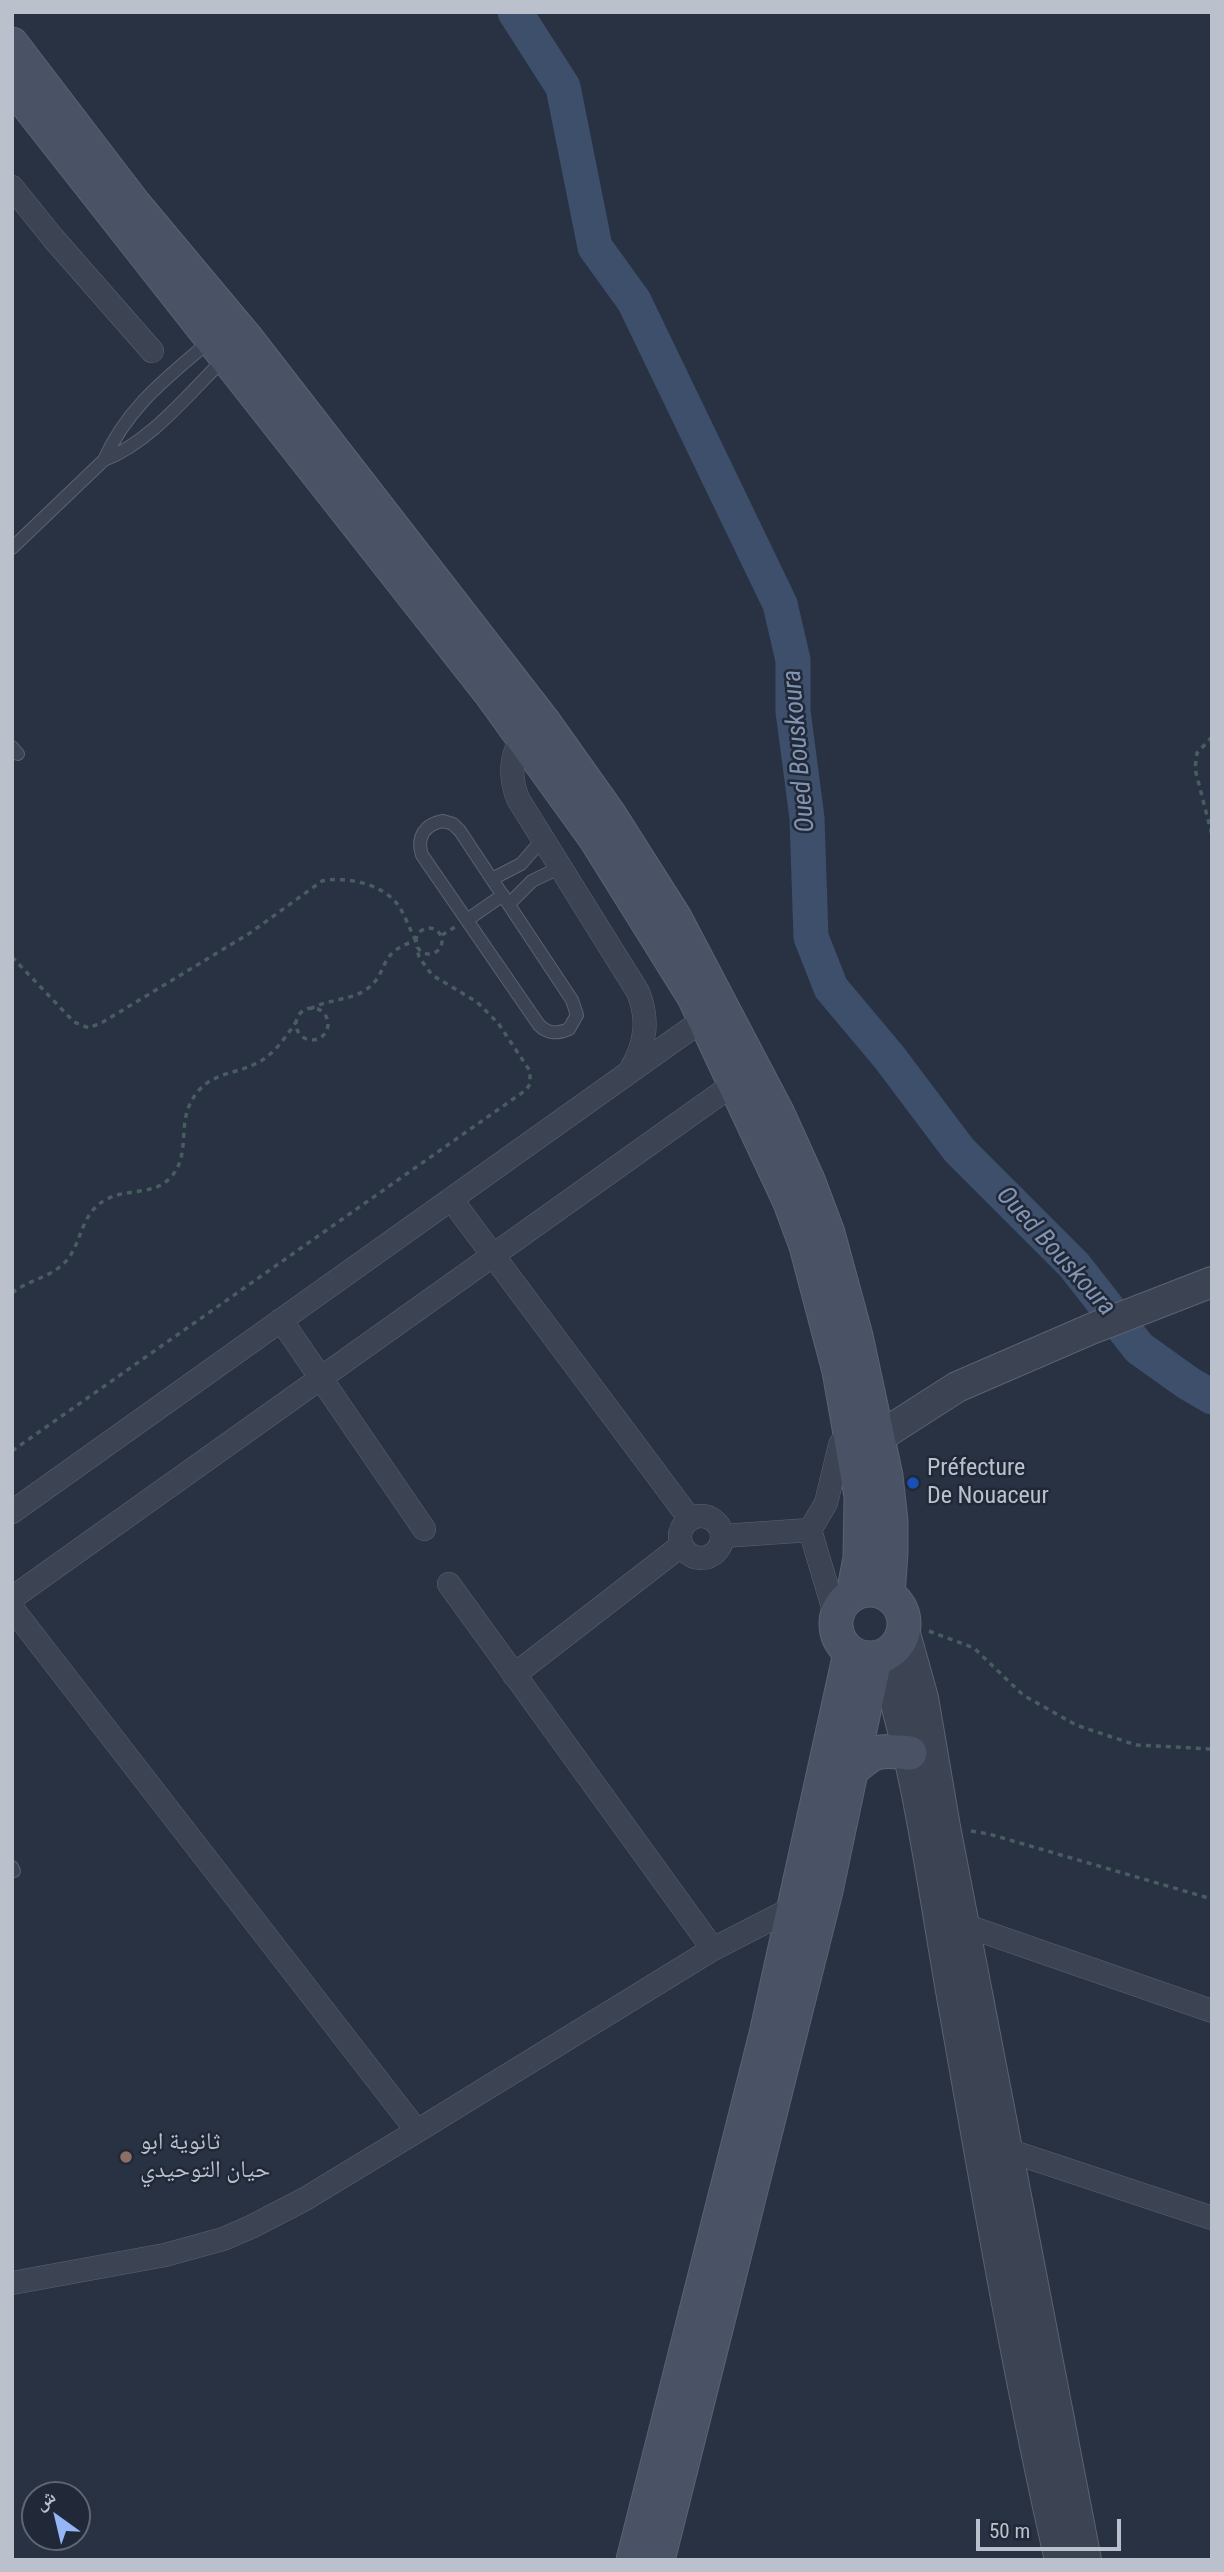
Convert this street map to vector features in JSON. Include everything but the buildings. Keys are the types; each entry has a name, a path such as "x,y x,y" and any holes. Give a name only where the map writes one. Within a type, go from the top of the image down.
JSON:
{"main road":[{"path":"12,44 135,205 229,339"},
{"path":"12,85 229,339 533,730 609,814 675,918 778,1114 828,1233 867,1423 891,1513 891,1553 898,1616 897,1646 869,1656"},
{"path":"533,730 595,838 694,997 789,1200 806,1246 839,1371 867,1423 861,1496 860,1558 838,1637 869,1656"},
{"path":"845,1606 865,1590 877,1590 898,1616"},
{"path":"658,2560 826,1891 852,1770 869,1656"},
{"path":"632,2560 763,2048 794,1907 869,1656"},
{"path":"852,1770 877,1751 909,1753"}],"street":[{"path":"12,187 152,351"},
{"path":"533,730 510,768 512,784 518,799 632,980 643,1004 643,1044 631,1069"},
{"path":"12,1512 704,1019"},
{"path":"12,1598 735,1083"},
{"path":"451,1199 690,1519"},
{"path":"810,1530 826,1503 840,1445 867,1423 1091,1329 1212,1282"},
{"path":"281,1320 424,1529"},
{"path":"696,1516 711,1518 717,1522 723,1536 718,1550 706,1558 691,1556 682,1545 681,1531 690,1519 696,1516"},
{"path":"723,1536 810,1530"},
{"path":"810,1530 845,1606"},
{"path":"514,1675 682,1545"},
{"path":"449,1584 713,1949"},
{"path":"12,1608 417,2131"},
{"path":"898,1616 923,1698 964,1925 993,2149 1044,2492 1060,2560"},
{"path":"869,1656 909,1753 993,2149 1086,2560"},
{"path":"12,2283 164,2255 223,2239 278,2214 713,1949 794,1907"},
{"path":"964,1925 1212,2011"},
{"path":"993,2149 1212,2218"}],"lane":[{"path":"12,548 104,460 122,425 142,401 229,339"},
{"path":"104,460 121,453 147,434 229,339"},
{"path":"443,821 453,824 506,899 576,1007 574,1023 561,1032 545,1030 539,1025 422,855 420,836 426,828 443,821"},
{"path":"492,879 522,864 543,839"},
{"path":"467,920 561,867"}],"path":[{"path":"1212,737 1197,753 1195,769 1212,835"},
{"path":"12,957 74,1022 89,1028 103,1023 250,933 322,881 335,879 365,884 382,891 396,902 415,940 424,967 432,975 477,1002 498,1023 530,1071 530,1084 526,1090 12,1451"},
{"path":"12,1293 59,1269 76,1247 85,1220 105,1200 118,1194 159,1187 170,1179 183,1155 184,1121 190,1103 202,1087 218,1076 256,1064 278,1046 304,1011 329,1000 358,994 367,989 374,982 388,956 415,940 421,929 427,927 438,930 442,935 443,941 437,952 426,954 417,947"},
{"path":"296,1022 297,1029 306,1040 320,1038 328,1026 327,1019 317,1009 310,1009"},
{"path":"898,1616 974,1648 1023,1695 1076,1724 1136,1745 1212,1749"},
{"path":"945,1827 989,1834 1212,1899"}],"waterway":[{"name":"Oued Bouskoura","path":"515,12 563,87 595,247 634,301 780,604 793,660 793,711 807,818 811,937 831,988 889,1057 959,1150 1074,1265 1139,1348 1212,1397"}],"place":[{"name":"Préfecture De Nouaceur","path":"913,1483"},
{"name":"ثانوية ابو حيان التوحيدي","path":"126,2157"}]}
